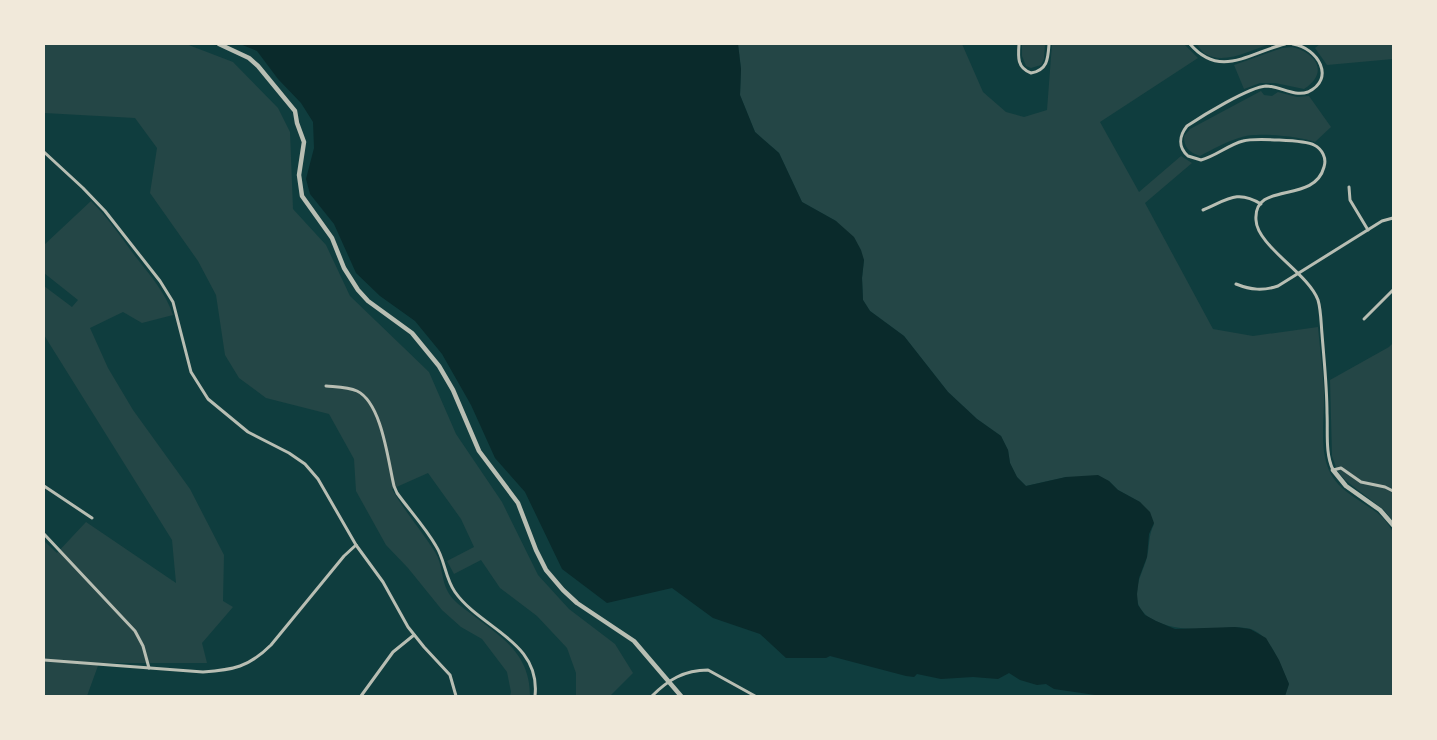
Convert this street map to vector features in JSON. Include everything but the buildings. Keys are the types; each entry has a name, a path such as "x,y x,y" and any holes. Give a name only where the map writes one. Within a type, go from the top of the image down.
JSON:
{"street":[{"path":"219,44 249,58 258,66 295,111 304,142 299,175 302,196 332,238 344,268 358,290 368,301 412,333 439,366 453,390 479,451 518,503 536,550 546,570 577,603 634,641 682,696"},
{"path":"1019,44 1019,62 1024,69 1031,73 1038,72 1046,64 1049,44"},
{"path":"1190,44 1205,58 1223,63 1235,61 1285,44"},
{"path":"1293,44 1310,49 1320,63 1322,74 1313,88 1298,93 1272,86 1258,88 1187,126 1181,136 1181,146 1185,153 1192,158 1201,160 1248,139 1309,142 1318,147 1322,152 1325,162 1318,178 1304,189 1268,197 1261,204 1255,218 1261,235 1312,290 1319,304 1327,394 1328,448 1333,470 1346,486 1380,510 1393,525"},
{"path":"44,152 105,211 160,281 173,302 191,372 208,399 248,432 289,453 305,464 318,479 356,545 383,582 414,635 450,675 456,696"},
{"path":"1349,187 1350,200 1368,230"},
{"path":"1203,210 1241,196 1261,204"},
{"path":"1236,284 1248,289 1269,289 1287,282 1382,221 1393,218"},
{"path":"1364,319 1393,290"},
{"path":"326,386 359,392 372,407 383,436 397,493 436,546 449,580 457,594 478,615 501,631 516,645 529,662 536,678 535,696"},
{"path":"1333,470 1341,468 1361,482 1385,487 1393,491"},
{"path":"44,486 92,518"},
{"path":"44,534 135,631 143,646 148,668"},
{"path":"44,660 203,672 224,671 243,666 259,658 344,556 356,545"},
{"path":"361,696 393,652 414,635"},
{"path":"652,696 669,681 684,674 708,670 755,696"}],"shaded area":[{"path":"44,44 186,44 233,62 278,108 290,132 293,209 326,245 350,296 429,372 456,434 502,502 538,575 569,609 615,644 633,673 610,696 576,696 576,673 567,648 537,616 500,588 481,560 454,574 447,561 474,547 461,519 428,473 392,489 438,557 444,582 450,595 461,606 503,638 519,657 529,681 530,696 510,696 507,672 482,639 461,627 442,610 408,568 386,545 356,491 354,459 329,414 266,398 239,378 225,355 216,295 198,261 150,193 157,148 135,118 44,113"},
{"path":"240,44 738,44 741,69 740,95 755,132 779,153 802,202 836,221 854,237 864,260 862,278 863,300 870,311 904,336 948,392 977,419 1001,436 1017,477 1026,486 1066,477 1098,475 1109,481 1118,490 1140,502 1150,512 1154,523 1149,534 1147,557 1139,578 1137,594 1138,605 1145,615 1175,629 1235,627 1250,629 1266,638 1279,660 1289,684 1285,696 1102,696 1054,689 1046,684 1037,685 1020,680 1009,673 998,679 973,677 941,679 917,674 914,677 906,676 830,656 826,658 786,658 760,634 713,618 672,588 607,603 562,569 525,492 495,458 471,405 442,354 415,321 380,296 356,273 334,224 310,194 306,179 314,148 313,122 301,103 278,79 257,51"},
{"path":"738,44 962,44 983,92 1006,112 1024,117 1047,110 1052,44 1184,44 1198,58 1100,122 1139,192 1181,156 1192,163 1145,203 1213,329 1253,336 1318,327 1324,392 1323,437 1325,459 1329,470 1339,485 1382,517 1393,532 1393,696 1285,696 1289,684 1270,645 1258,633 1251,629 1230,627 1177,628 1150,618 1144,613 1137,601 1137,588 1147,557 1154,524 1140,502 1118,490 1109,481 1066,477 1026,486 1017,477 1010,463 1008,450 1001,436 977,419 948,392 904,336 870,311 863,300 862,278 864,260 836,221 802,202 779,153 755,132 740,95 741,69"},
{"path":"1022,44 1045,44 1044,59 1041,65 1031,68 1026,66 1022,56"},
{"path":"1196,44 1270,44 1237,56 1220,58 1204,53"},
{"path":"1320,44 1393,44 1393,59 1327,65 1315,48"},
{"path":"1292,47 1308,54 1317,64 1318,70 1312,83 1304,89 1275,83 1260,83 1244,89 1234,65 1282,48"},
{"path":"1261,91 1264,95 1272,96 1278,92 1297,97 1309,96 1331,127 1315,142 1289,136 1258,135 1242,137 1220,145 1200,156 1188,149 1184,136 1190,129"},
{"path":"91,201 109,221 157,284 173,315 142,323 123,312 90,328 108,368 133,410 190,489 224,555 223,601 233,607 202,643 207,663 99,663 87,696 44,696 44,541 57,553 86,522 176,583 172,540 44,335 44,286 72,307 78,300 44,273 44,245"},
{"path":"1393,343 1393,521 1384,510 1345,480 1337,470 1332,456 1330,380"}]}
